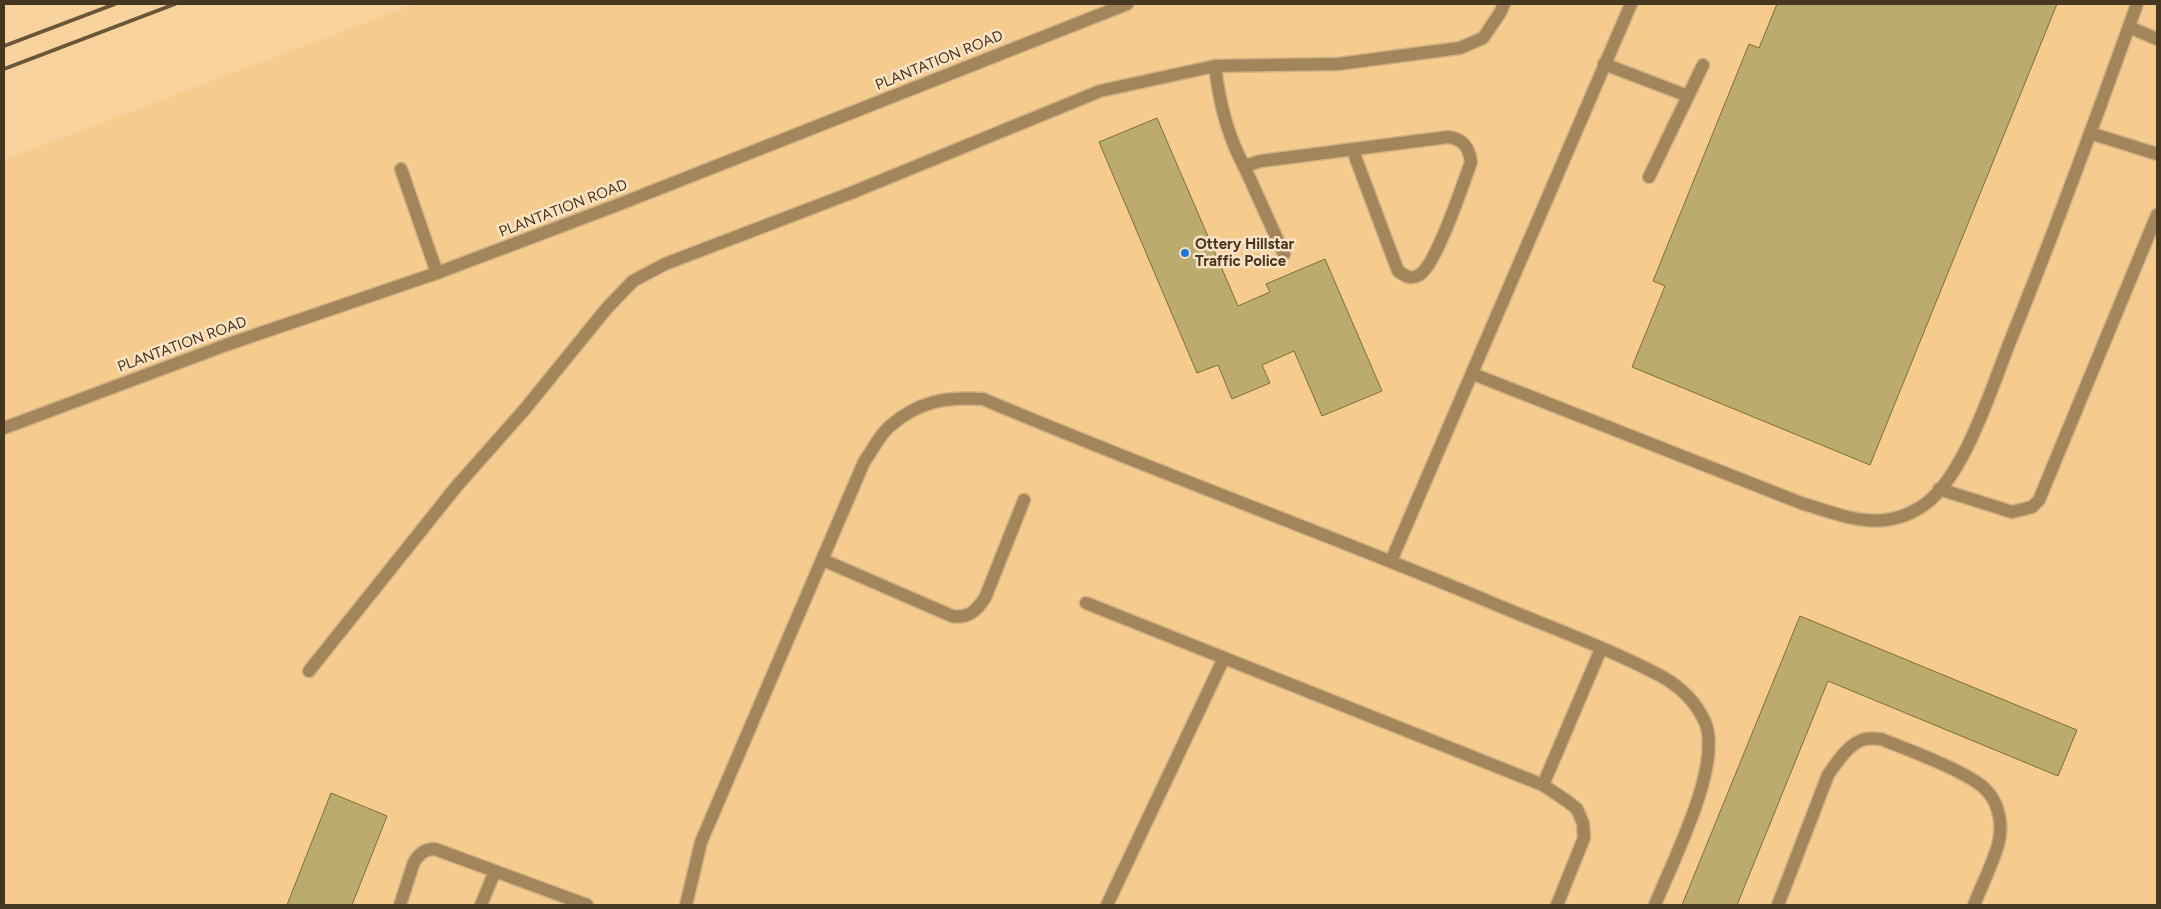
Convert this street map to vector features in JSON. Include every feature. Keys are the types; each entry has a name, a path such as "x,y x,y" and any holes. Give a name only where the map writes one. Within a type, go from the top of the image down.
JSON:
{"street":[{"name":"PLANTATION ROAD","path":"4,428 226,344 437,273 620,204 1127,4"},
{"path":"309,672 456,487 525,409 607,308 633,281 665,264 851,193 1100,91 1215,66 1338,64 1460,48 1483,38 1504,4"},
{"path":"1391,561 1631,4"},
{"path":"1473,374 1801,503 1857,521 1878,521 1907,513 1924,504 1946,482 1971,438 2061,214 2138,4"},
{"path":"2129,27 2157,39"},
{"path":"1604,64 1688,96"},
{"path":"1649,177 1703,65"},
{"path":"1215,66 1219,100 1234,146 1284,254"},
{"path":"2090,133 2157,154"},
{"path":"1244,166 1261,161 1448,136 1456,138 1466,145 1471,162 1432,262 1419,276 1408,277 1398,271 1353,150"},
{"path":"401,169 437,273"},
{"path":"1938,489 2012,512 2032,507 2040,500 2157,215"},
{"path":"686,905 701,842 864,462 888,428 915,408 935,401 959,398 983,399 1391,561 1601,649 1662,677 1684,692 1698,708 1706,724 1709,744 1708,768 1655,905"},
{"path":"822,560 952,616 961,618 974,612 985,598 1024,500"},
{"path":"1086,603 1543,785 1568,801 1576,810 1583,823 1584,838 1558,905"},
{"path":"1543,785 1601,649"},
{"path":"1107,905 1224,658"},
{"path":"1778,905 1828,775 1839,759 1853,746 1866,739 1881,739 1970,778 1987,790 1995,803 2000,822 1998,844 1974,905"},
{"path":"400,905 414,862 427,849 435,849 586,905"},
{"path":"481,905 495,871"}],"shaded area":[{"path":"414,4 2157,4 2157,905 4,905 4,160"}],"building":[{"path":"1777,4 2057,4 1870,465 1632,367 1665,286 1653,281 1749,44 1759,48"},
{"path":"1157,118 1238,306 1270,292 1266,284 1325,259 1382,391 1322,416 1294,351 1262,365 1270,383 1232,399 1218,365 1197,373 1099,142"},
{"path":"1800,616 2077,730 2058,776 1828,681 1737,905 1682,905"},
{"path":"331,793 387,816 352,905 287,905"}],"railway":[{"path":"4,46 115,4"},
{"path":"4,69 175,4"}],"place":[{"name":"Ottery Hillstar Traffic Police","path":"1185,253"}]}
